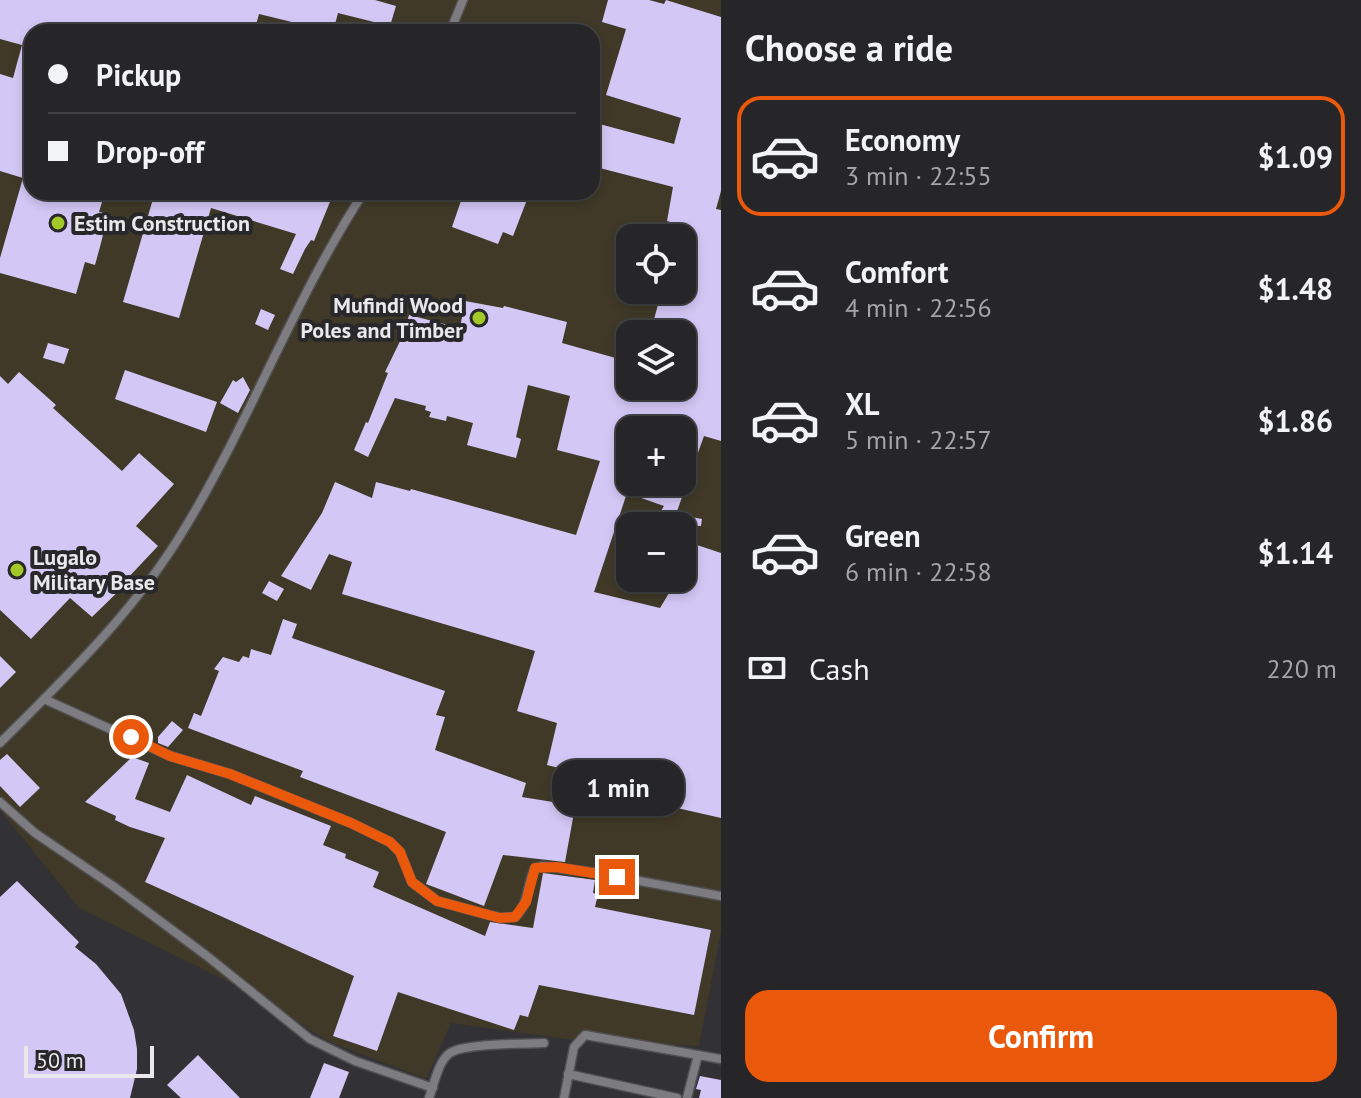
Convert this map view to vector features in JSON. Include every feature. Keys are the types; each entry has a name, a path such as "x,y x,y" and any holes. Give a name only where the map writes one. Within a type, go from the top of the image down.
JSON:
{"lane":[{"path":"453,24 463,0"},
{"path":"0,743 140,592 182,534 223,464 326,258 359,200"},
{"path":"44,699 170,756 230,774 390,842 400,852 412,882 437,901 500,918 515,917 526,902 535,868 542,866 721,896"},
{"path":"0,802 47,842 113,886 207,956 310,1039 355,1061 433,1088"},
{"path":"564,1098 574,1047 585,1035 721,1059"},
{"path":"429,1098 442,1064 450,1053 465,1048 544,1043"},
{"path":"687,1098 698,1055"},
{"path":"568,1074 677,1098"}],"shaded area":[{"path":"0,0 721,0 721,932 699,1046 566,1039 451,1023 426,1079 330,1042 245,990 79,908 0,810"}],"building":[{"path":"0,0 375,0 396,6 391,24 338,13 335,24 300,24 259,14 256,24 24,24 24,200 103,200 99,212 108,214 95,265 85,262 76,294 0,273 0,258 23,178 0,171 0,74 13,78 22,45 0,39"},
{"path":"608,0 649,0 664,4 666,0 721,17 721,191 716,209 721,210 721,441 704,436 696,458 696,416 616,416 616,496 626,496 621,512 616,512 616,526 594,592 660,608 670,592 696,592 696,545 721,553 721,818 664,805 667,794 641,788 638,799 579,785 565,862 503,855 484,906 426,884 446,832 300,777 303,771 188,728 194,713 201,716 219,671 214,669 223,657 239,662 243,656 249,658 251,649 271,655 283,619 297,624 292,638 445,691 436,715 445,717 435,750 526,783 522,797 559,803 567,770 547,765 557,723 517,711 535,651 342,594 352,562 329,554 311,590 281,576 322,513 335,482 372,498 376,482 411,489 576,535 600,461 557,450 570,396 528,385 516,437 521,439 516,458 467,445 473,423 447,416 446,421 429,417 431,412 425,410 426,406 395,398 368,457 354,450 368,423 409,315 460,328 465,301 504,306 567,322 562,343 616,358 616,400 696,400 696,320 654,320 658,304 696,304 696,224 667,221 673,187 600,168 600,124 674,144 681,118 606,95 626,29 602,22"},
{"path":"153,200 331,200 314,241 311,240 305,249 293,274 280,269 296,234 211,208 179,318 123,302"},
{"path":"461,200 527,200 513,236 503,232 498,244 452,227"},
{"path":"261,309 275,315 268,330 255,324"},
{"path":"48,343 69,349 64,364 43,358"},
{"path":"125,370 217,402 206,432 115,399"},
{"path":"19,372 122,471 139,453 174,484 136,526 158,546 125,581 127,583 92,617 70,598 31,639 0,610 0,376 8,384"},
{"path":"243,377 250,390 238,413 220,403 233,380 236,382"},
{"path":"636,496 682,496 677,512 660,512 664,506"},
{"path":"696,518 702,519 701,526 696,526"},
{"path":"269,581 284,589 277,601 262,593"},
{"path":"0,656 16,672 0,688"},
{"path":"172,721 183,730 168,747 158,743 158,737"},
{"path":"7,754 40,788 20,807 0,786 0,760"},
{"path":"132,757 149,763 135,799 170,812 187,775 251,805 255,796 331,826 323,845 379,872 373,887 485,936 490,922 533,928 543,873 595,880 593,893 598,894 595,907 711,930 694,1015 539,985 528,1017 520,1015 514,1030 398,992 377,1051 333,1036 354,976 145,882 165,838 130,827 115,820 116,816 85,802"},
{"path":"17,881 79,942 75,947 96,964 121,994 134,1030 137,1049 137,1069 130,1098 0,1098 0,897"},
{"path":"198,1055 240,1098 181,1098 167,1085"},
{"path":"324,1063 349,1072 339,1098 310,1098"},
{"path":"700,1076 721,1080 721,1098 699,1098 701,1090 696,1089"}],"place":[{"name":"Estim Construction","path":"58,223"},
{"name":"Mufindi Wood Poles and Timber","path":"479,318"},
{"name":"Lugalo Military Base","path":"17,570"}],"route":[{"path":"131,737 170,756 230,774 390,842 400,852 412,882 437,901 500,918 515,917 526,902 535,868 556,867 617,877"}]}
